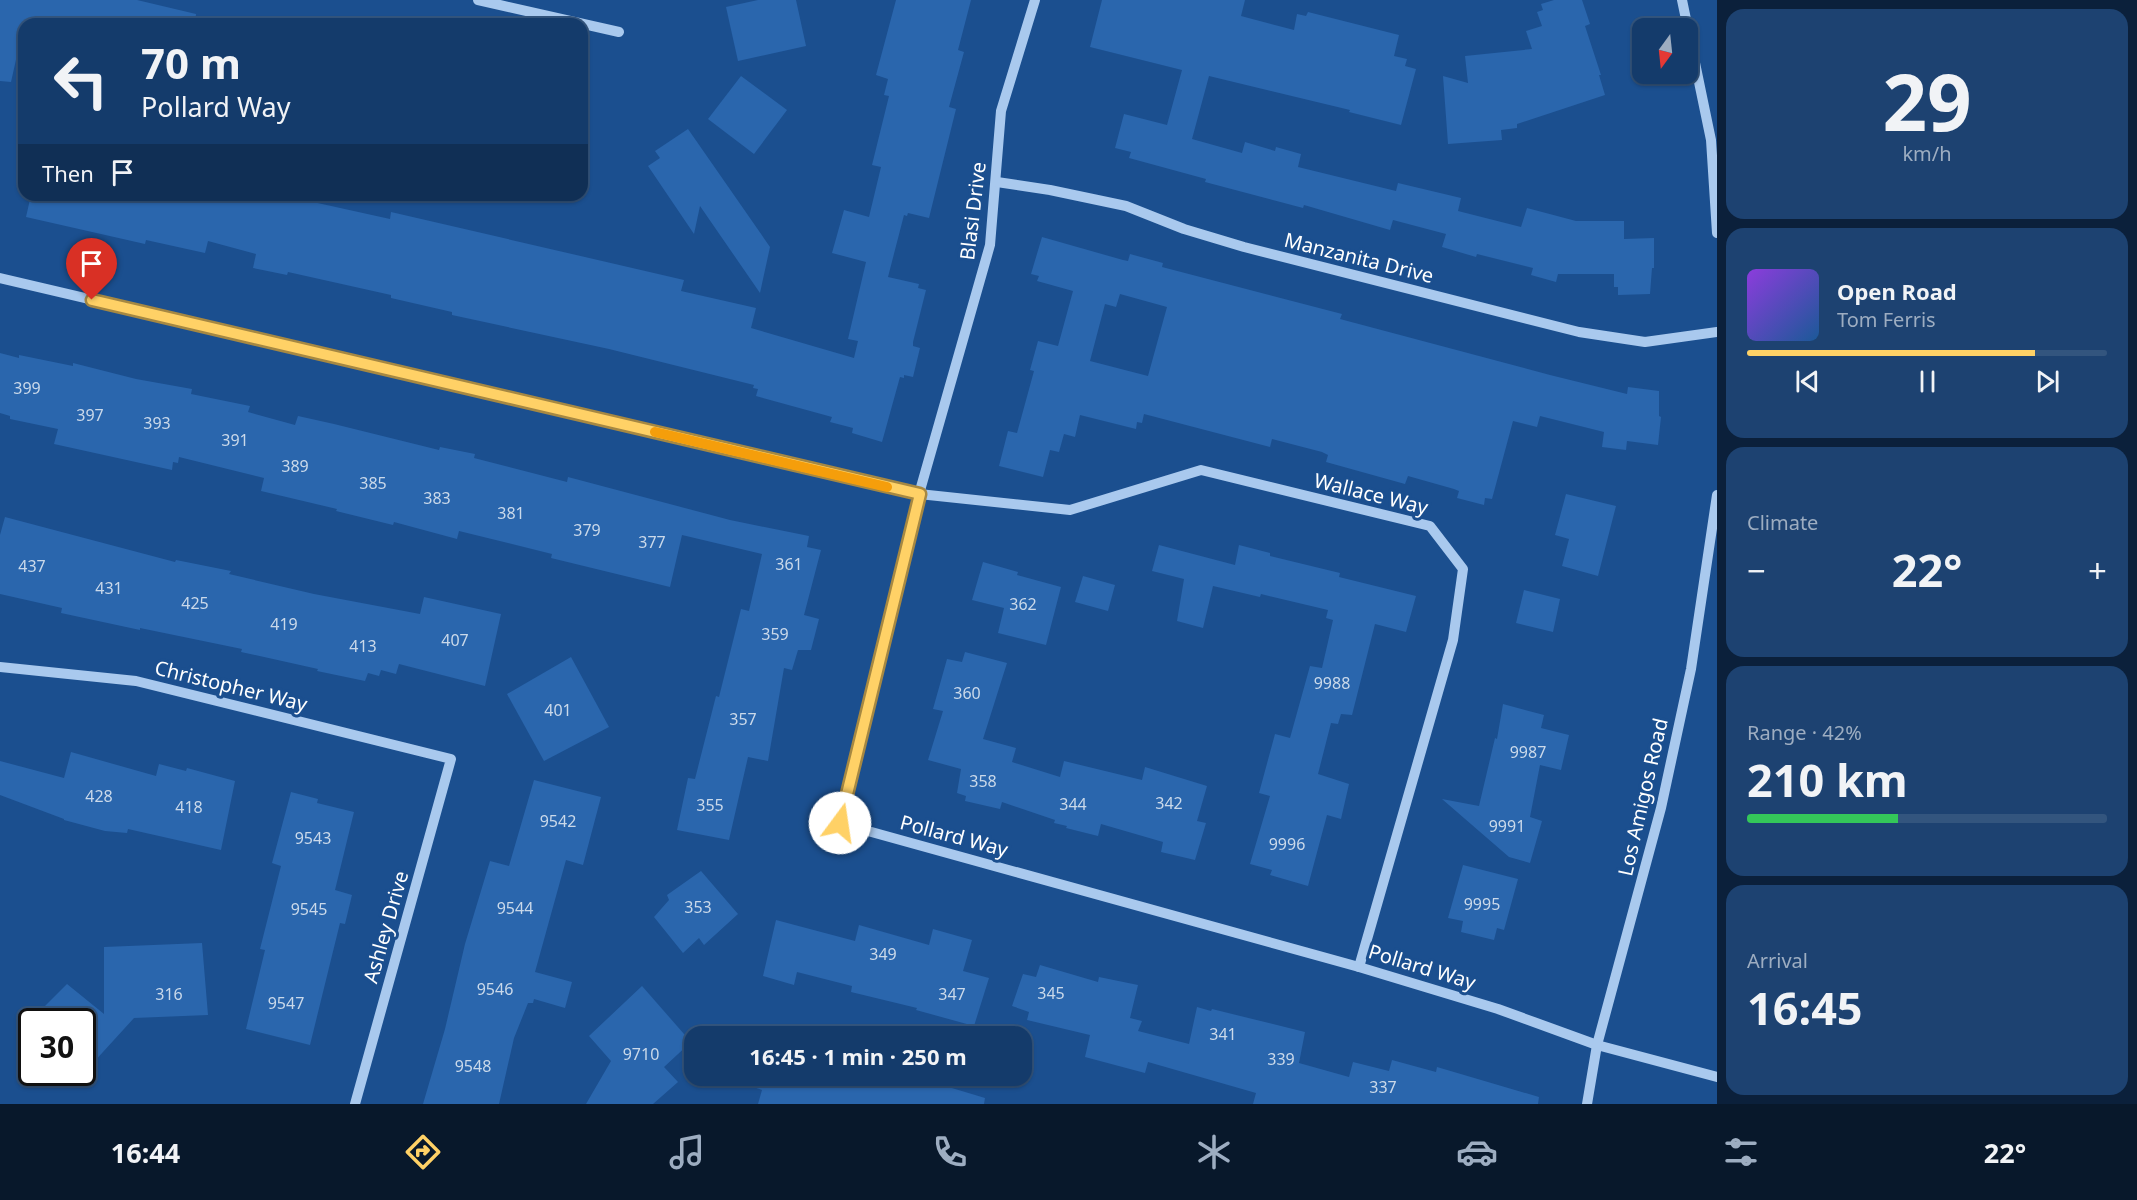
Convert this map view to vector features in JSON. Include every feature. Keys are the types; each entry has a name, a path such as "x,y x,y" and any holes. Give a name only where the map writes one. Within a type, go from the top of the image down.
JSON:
{"street":[{"path":"478,0 557,18"},
{"name":"Blasi Drive","path":"920,494 990,246 1001,111 1035,0"},
{"path":"1682,0 1711,140 1717,233"},
{"path":"588,25 619,32"},
{"name":"Manzanita Drive","path":"997,182 1050,190 1126,206 1184,229 1244,247 1579,332 1645,342 1717,332"},
{"path":"0,278 920,494"},
{"name":"Wallace Way","path":"920,494 1070,510 1201,470 1430,526 1463,568 1453,640 1359,967"},
{"name":"Pollard Way","path":"920,494 840,823 1359,967 1498,1009 1597,1045 1717,1077"},
{"name":"Los Amigos Road","path":"1587,1104 1597,1045 1666,785 1691,669 1717,495"},
{"name":"Christopher Way","path":"0,667 136,681 451,759"},
{"name":"Ashley Drive","path":"355,1104 451,759"}],"building":[{"path":"0,0 137,0 196,14 196,18 18,18 18,51 11,82 0,81"},
{"path":"758,0 796,0 806,46 738,61 726,7"},
{"path":"896,0 971,0 958,50 964,52 949,107 956,109 929,218 908,213 907,216 904,215 888,277 919,284 918,288 926,290 913,342 913,346 920,348 913,377 904,375 904,378 900,377 882,442 852,433 853,428 830,422 832,417 756,396 758,389 753,388 754,385 609,349 452,315 452,312 391,298 391,295 288,272 287,275 253,268 256,254 208,241 205,253 146,240 145,244 26,217 30,201 309,201 390,219 391,212 684,280 681,291 756,308 751,328 854,358 858,341 848,339 866,262 832,253 844,210 869,217 881,167 872,165 889,96 884,95 888,79 876,75"},
{"path":"1102,0 1245,0 1241,16 1294,30 1297,14 1306,16 1308,12 1399,35 1394,56 1407,59 1405,66 1416,69 1401,125 1349,112 1350,110 1209,76 1192,139 1242,153 1245,142 1275,151 1276,147 1301,154 1298,167 1396,191 1398,183 1461,198 1458,211 1521,227 1527,208 1576,221 1624,221 1624,239 1654,238 1654,268 1652,268 1650,294 1618,295 1618,287 1614,287 1614,274 1558,274 1556,282 1531,275 1533,268 1477,254 1476,257 1442,247 1446,234 1393,220 1390,230 1304,205 1303,208 1205,182 1206,179 1129,158 1131,152 1115,148 1124,114 1167,125 1182,70 1090,47"},
{"path":"1554,0 1582,0 1590,24 1585,26 1605,95 1517,124 1517,128 1501,130 1502,140 1448,144 1443,76 1468,83 1465,56 1532,49 1526,31 1542,26 1537,12 1543,10 1541,4"},
{"path":"741,76 787,110 754,154 708,119"},
{"path":"688,129 770,247 760,293 700,206 694,234 648,166 660,158 655,151"},
{"path":"1042,237 1128,261 1130,254 1163,263 1162,267 1342,314 1340,319 1550,375 1627,394 1628,387 1659,391 1659,416 1661,417 1658,445 1627,441 1626,450 1602,447 1604,432 1540,416 1537,427 1513,421 1492,499 1485,498 1484,505 1457,498 1459,491 1454,489 1408,476 1405,484 1326,462 1328,455 1322,452 1272,439 1270,447 1144,414 1142,423 1137,422 1136,429 1080,415 1075,437 1064,434 1059,452 1050,450 1043,477 999,466 1008,431 1017,433 1034,371 1030,370 1038,341 1058,346 1073,291 1037,281 1039,276 1031,274","holes":["1120,294 1167,307 1148,376 1090,361 1105,304 1116,307"]},
{"path":"0,353 73,366 73,363 136,379 192,389 191,394 250,406 248,412 295,425 298,416 439,450 440,447 475,454 474,458 567,482 568,477 730,520 809,536 807,547 821,550 804,615 819,619 811,650 798,650 792,670 784,668 768,761 748,757 729,840 677,830 688,778 695,779 741,609 749,611 762,554 682,535 670,587 551,558 552,554 459,531 457,539 394,522 393,525 336,511 337,509 261,491 264,478 179,457 178,463 173,462 172,470 54,444 58,429 10,419 10,416 0,413"},
{"path":"1566,494 1616,506 1598,576 1562,566 1569,539 1555,535"},
{"path":"5,517 175,562 176,560 231,571 229,574 314,594 420,614 424,597 501,614 485,686 399,664 396,674 381,670 379,676 368,673 365,681 241,652 242,649 61,613 62,608 0,594 0,535"},
{"path":"1159,545 1235,565 1239,545 1270,553 1270,556 1340,573 1339,577 1416,596 1406,632 1375,624 1352,715 1341,714 1338,724 1331,723 1318,774 1349,784 1341,819 1327,815 1308,886 1270,875 1272,870 1250,864 1270,796 1259,793 1275,734 1290,738 1310,666 1322,668 1333,620 1326,618 1328,610 1261,594 1260,597 1213,586 1203,628 1177,621 1184,579 1152,571"},
{"path":"983,562 1018,572 1017,575 1061,587 1046,645 998,633 1004,608 972,600"},
{"path":"1083,576 1115,585 1108,611 1075,602"},
{"path":"1524,590 1560,599 1553,632 1516,623"},
{"path":"965,652 1007,663 983,739 1016,748 1012,762 1060,777 1064,761 1142,780 1145,767 1207,786 1197,821 1206,823 1195,860 1161,852 1163,842 1101,824 1098,836 1066,828 1067,826 1054,823 1055,820 1002,802 1000,809 965,801 966,796 957,793 961,769 928,760 943,711 933,709 947,659 962,662"},
{"path":"571,657 609,727 544,761 507,694"},
{"path":"1503,704 1544,715 1541,728 1569,735 1561,770 1540,765 1530,817 1542,821 1530,863 1509,857 1442,799 1479,806 1495,738 1497,739"},
{"path":"71,752 156,776 159,764 186,771 187,768 235,781 221,850 128,829 127,833 105,831 64,820 0,795 0,761 64,778"},
{"path":"534,780 601,797 583,865 566,860 535,972 572,982 565,1008 534,999 533,1003 528,1003 514,1038 499,1104 423,1104 445,1029 465,944 490,861 509,866"},
{"path":"291,792 318,799 317,803 354,812 335,890 352,895 345,924 340,923 310,1045 246,1029 265,950 260,949 281,866 272,863"},
{"path":"1463,865 1518,879 1504,930 1497,928 1494,940 1461,932 1463,921 1448,918"},
{"path":"701,871 738,914 704,945 699,938 683,953 654,917 669,900 667,895"},
{"path":"776,920 855,941 859,925 929,945 933,929 972,940 963,971 989,978 974,1026 916,1010 917,1008 851,992 852,986 797,972 794,985 763,976"},
{"path":"202,943 208,1015 134,1018 96,1060 96,1008 43,1008 67,984 104,1014 104,947"},
{"path":"1040,965 1098,982 1099,977 1138,985 1130,1018 1142,1021 1138,1031 1189,1044 1197,1007 1211,1011 1212,1009 1305,1032 1299,1063 1349,1077 1353,1062 1389,1071 1392,1060 1436,1072 1437,1067 1539,1097 1538,1104 1253,1104 1256,1093 1148,1062 1145,1073 1085,1057 1090,1035 1027,1020 1029,1012 1012,1006 1023,974 1036,977"},
{"path":"642,986 684,1034 684,1048 664,1067 678,1082 653,1104 586,1104 611,1061 589,1036"},
{"path":"751,1086 945,1086 985,1098 984,1104 758,1104 762,1090"}],"slow traffic":[{"path":"655,432 887,487"}],"route":[{"path":"92,300 920,494 840,823"}]}
